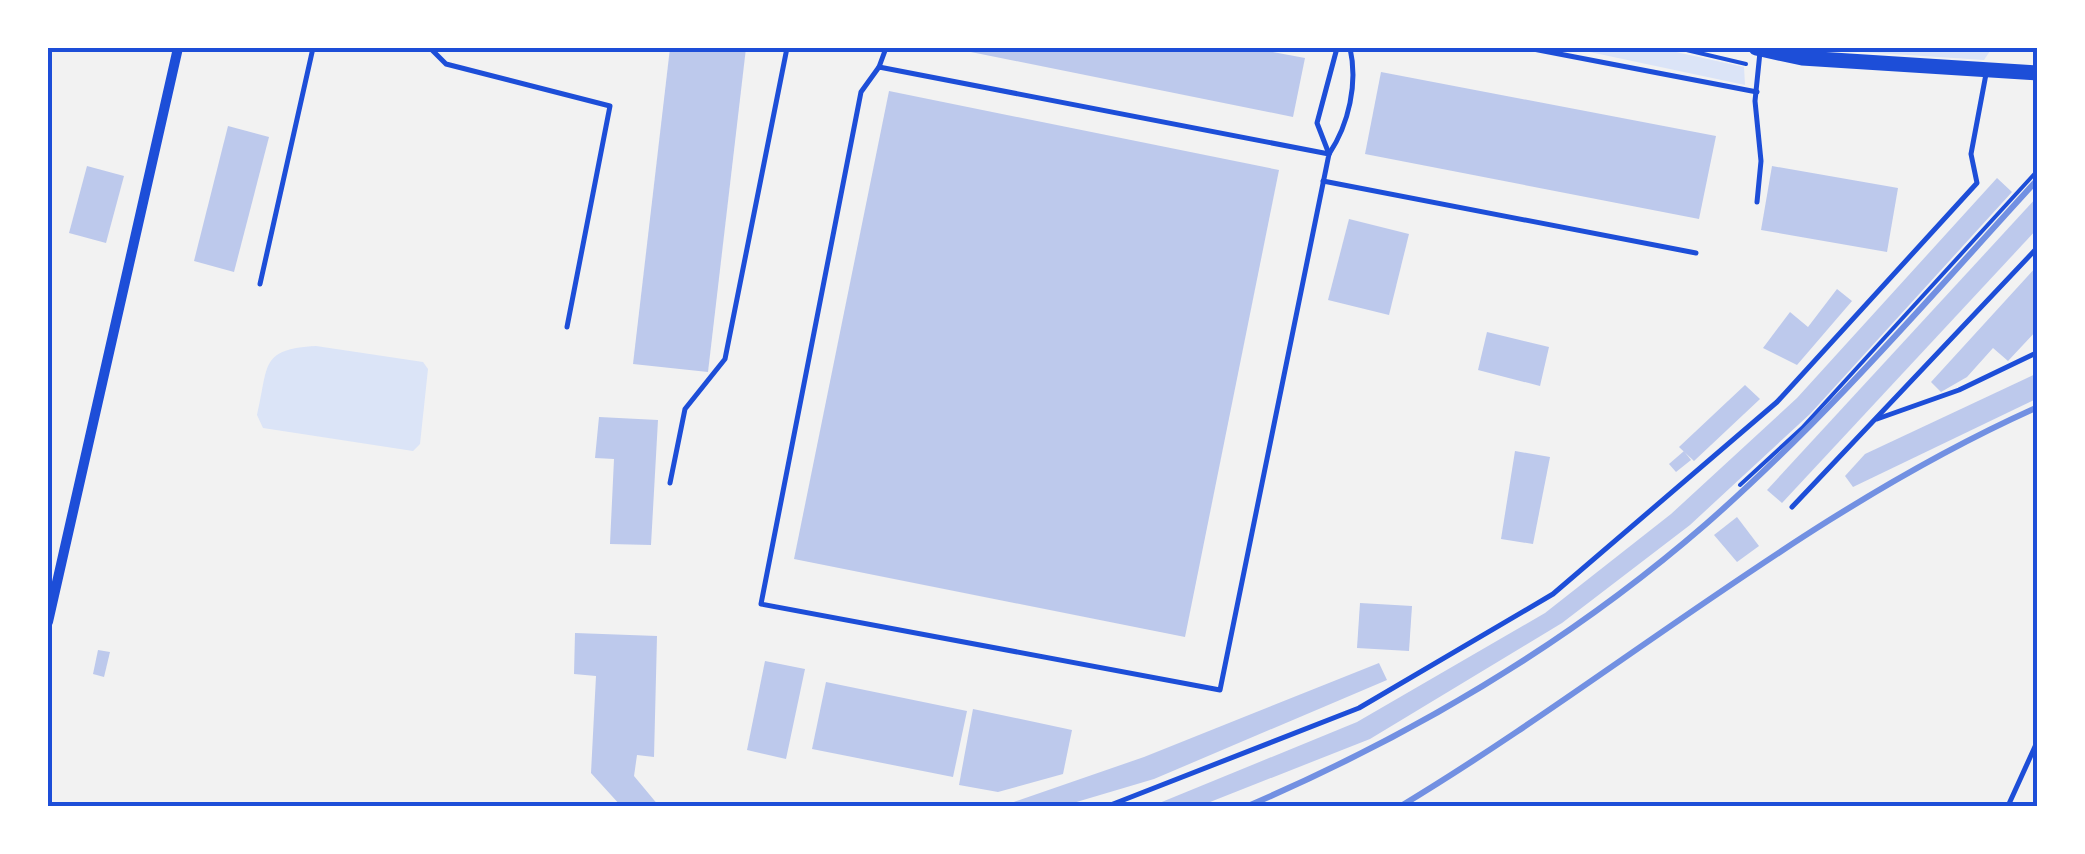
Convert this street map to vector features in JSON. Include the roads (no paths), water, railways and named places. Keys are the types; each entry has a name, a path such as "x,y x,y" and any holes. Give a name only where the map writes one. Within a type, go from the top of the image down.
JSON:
{"main road":[{"path":"1765,48 1802,58 2038,73"}],"street":[{"path":"48,622 178,48"}],"lane":[{"path":"260,284 313,48"},
{"path":"430,48 446,64 610,106 567,326"},
{"path":"670,483 685,409 725,359 787,48"},
{"path":"886,48 879,67 860,92 761,604 1220,690 1323,181 1329,154 1343,133 1355,69 1350,48"},
{"path":"1329,154 1317,122 1337,48"},
{"path":"1528,48 1757,92"},
{"path":"1757,202 1761,161 1757,92 1765,48"},
{"path":"879,67 1329,154"},
{"path":"1108,806 1359,708 1552,594 1613,544 1777,402 1977,183 1971,154 1987,71"},
{"path":"1323,181 1696,252"},
{"path":"1792,507 2038,247"},
{"path":"1874,420 1959,390 2038,352"},
{"path":"2008,806 2038,740"}],"railway":[{"path":"1248,806 1370,749 1488,683 1654,567 1793,442 2038,179"},
{"path":"1401,806 1792,544 1953,448 2038,407"}]}
